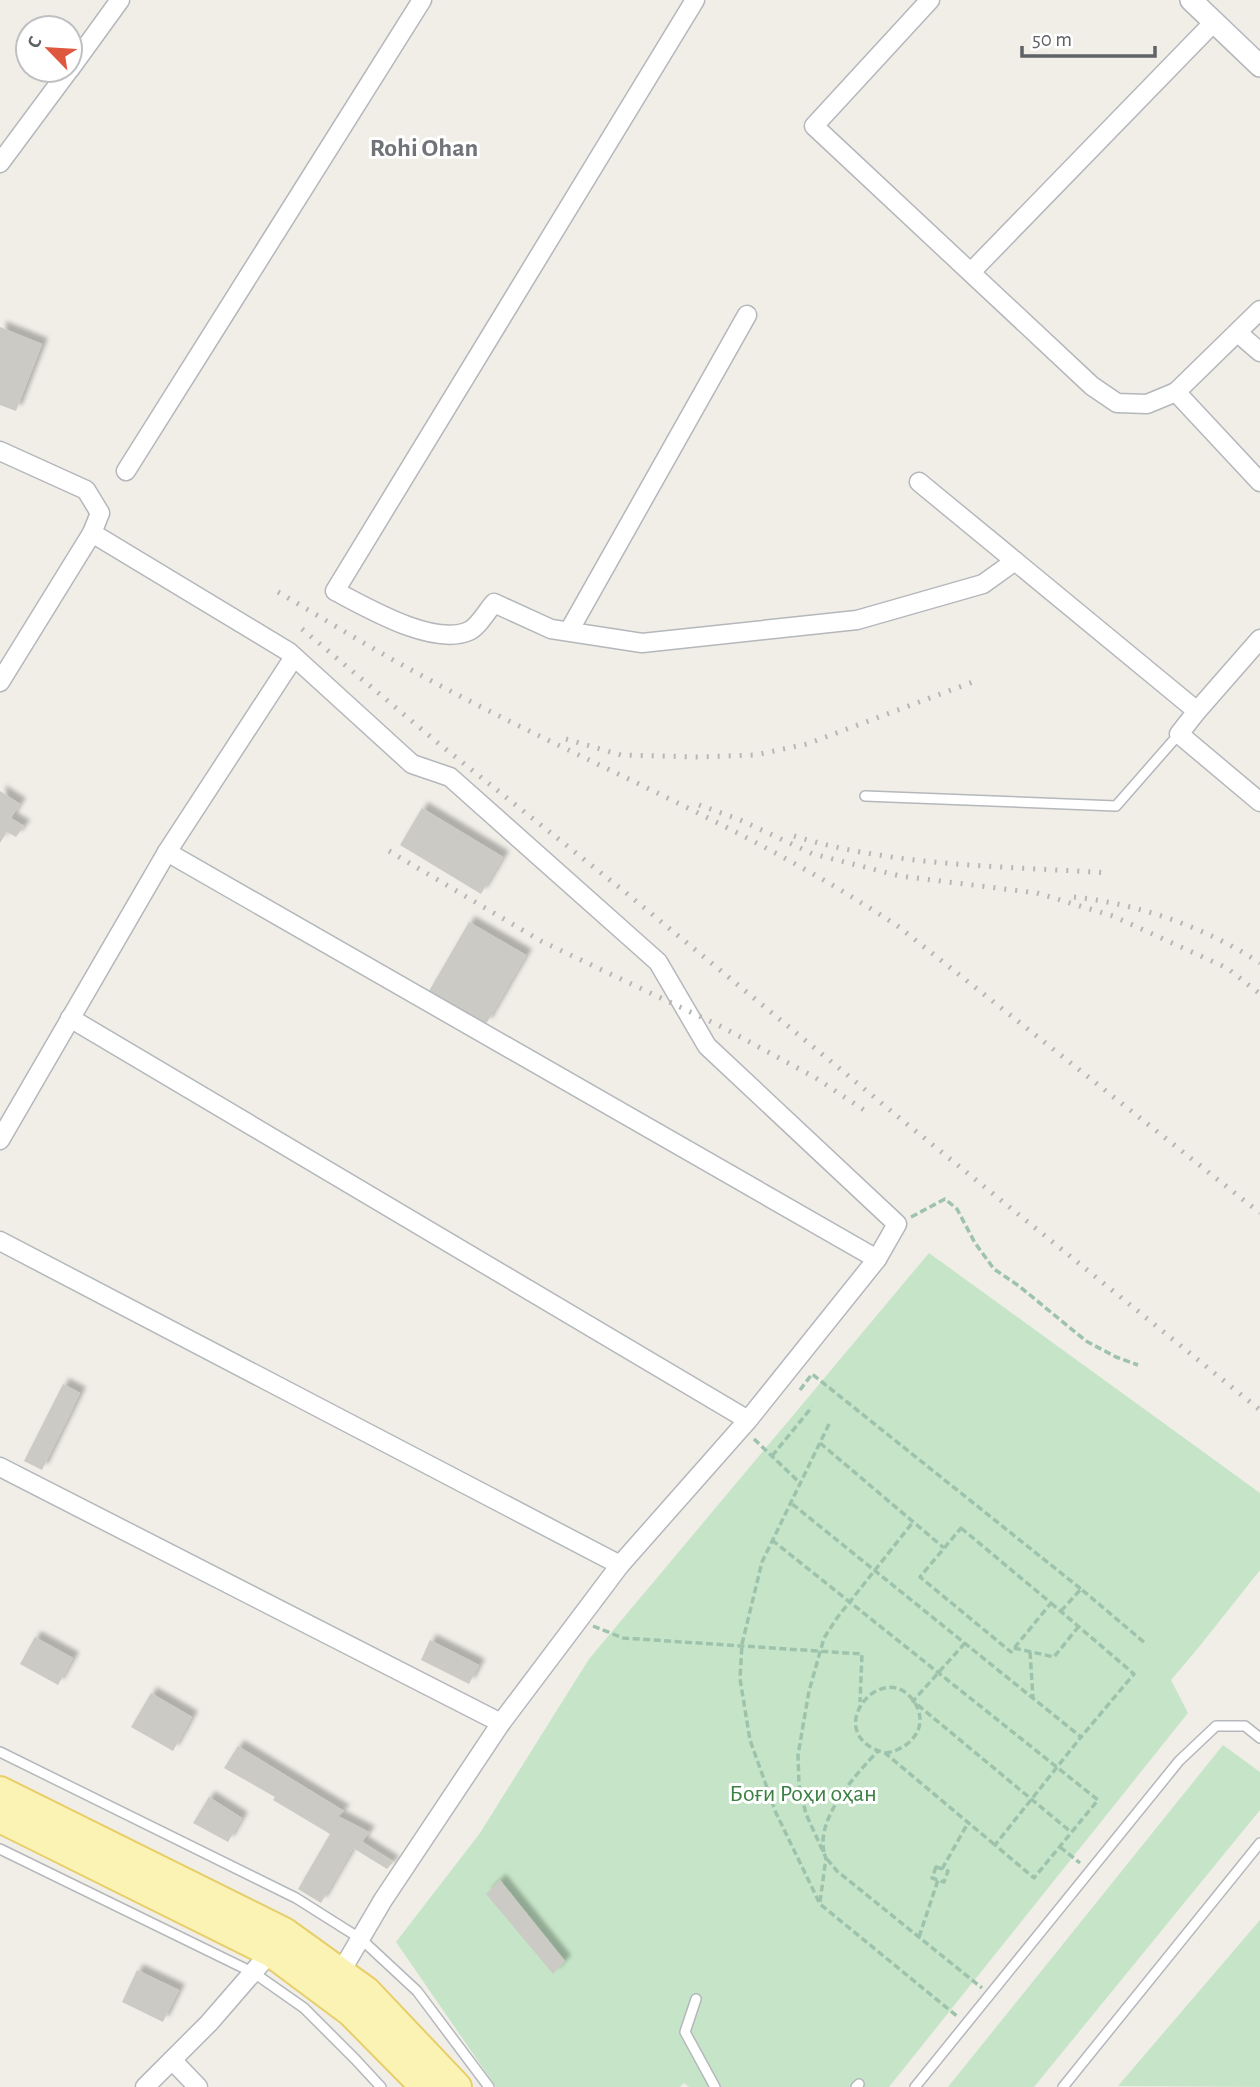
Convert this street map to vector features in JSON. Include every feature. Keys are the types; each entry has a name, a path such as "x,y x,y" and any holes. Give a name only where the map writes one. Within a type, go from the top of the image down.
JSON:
{"main road":[{"path":"0,1791 270,1953"},
{"path":"0,1818 270,1953 334,1983 366,1991 457,2087"},
{"path":"334,1983 351,2012 425,2087"}],"street":[{"path":"84,49 121,0"},
{"path":"126,471 422,0"},
{"path":"695,0 335,591 404,625 447,635 470,631 494,603 551,629 642,643 857,620 983,584 1015,561"},
{"path":"930,0 814,126 1092,386 1117,403 1147,404 1176,392 1260,310"},
{"path":"1191,0 1260,66"},
{"path":"971,272 1214,22"},
{"path":"0,163 58,84"},
{"path":"569,631 747,316"},
{"path":"1238,333 1260,352"},
{"path":"1176,392 1260,482"},
{"path":"0,451 86,490 100,513 92,533 0,682"},
{"path":"919,482 1196,711"},
{"path":"92,533 294,657 412,764 450,777 659,962 707,1045 897,1224 877,1259 745,1424 620,1565 501,1723 383,1899 334,1983"},
{"path":"1260,639 1179,734 1260,802"},
{"path":"0,1140 167,852 294,657"},
{"path":"167,852 877,1259"},
{"path":"71,1018 745,1424"},
{"path":"0,1241 620,1565"},
{"path":"0,1467 501,1723"},
{"path":"145,2087 270,1953"},
{"path":"172,2060 198,2087"}],"lane":[{"path":"864,796 1116,806 1179,734"},
{"path":"915,2087 1179,1761 1216,1726 1245,1726 1260,1738"},
{"path":"0,1752 296,1898 361,1939 417,1991 489,2087"},
{"path":"1063,2087 1260,1843"},
{"path":"0,1849 270,1953 304,2008 381,2087"},
{"path":"696,1999 685,2032 715,2087"}],"path":[{"path":"897,1224 945,1199 957,1209 993,1269 1019,1286 1086,1341 1116,1357 1138,1364"},
{"path":"800,1390 812,1374 1145,1643"},
{"path":"772,1456 812,1407"},
{"path":"745,1424 800,1483"},
{"path":"829,1424 762,1562 742,1644 740,1679 750,1740 776,1813 820,1904 965,2023"},
{"path":"820,1443 944,1548"},
{"path":"791,1503 1081,1737"},
{"path":"913,1522 824,1638 808,1690 798,1755 799,1785 806,1814 826,1858 837,1871 989,1994"},
{"path":"995,1845 1134,1674 1079,1626 961,1528 920,1577 1011,1652 1051,1603"},
{"path":"579,1618 598,1630 623,1638 862,1654 856,1726 859,1736 866,1744 885,1753 1034,1878 1098,1800 772,1540"},
{"path":"1061,1611 1081,1589"},
{"path":"1014,1648 1054,1657 1079,1626"},
{"path":"913,1700 965,1643"},
{"path":"1030,1652 1033,1698"},
{"path":"859,1704 875,1690 896,1689 913,1700 1071,1832"},
{"path":"885,1753 901,1749 914,1740 920,1720 913,1700"},
{"path":"820,1904 826,1858 824,1836 833,1811 848,1785 878,1751"},
{"path":"919,1937 938,1880 932,1878 936,1867 942,1869 968,1823"},
{"path":"1060,1847 1090,1870"}],"green space":[{"name":"Боғи Роҳи оҳан","path":"929,1253 1260,1493 1260,1570 1171,1680 1188,1713 889,2087 689,2087 684,2083 680,2087 496,2087 396,1942 480,1833 589,1659"},
{"path":"1223,1745 1260,1772 1260,1810 1034,2087 948,2087"},
{"path":"1260,1920 1260,2087 1118,2086"}],"building":[{"path":"0,327 42,344 16,411 0,405"},
{"path":"0,791 20,804 11,818 24,826 16,837 7,832 0,843"},
{"path":"422,808 503,857 481,894 400,845"},
{"path":"469,922 526,955 486,1024 429,991"},
{"path":"63,1384 80,1393 42,1470 24,1461"},
{"path":"35,1637 73,1658 58,1685 20,1664"},
{"path":"430,1640 479,1665 469,1684 421,1660"},
{"path":"151,1693 192,1717 173,1751 131,1727"},
{"path":"238,1746 344,1811 338,1816 369,1832 362,1842 393,1862 387,1869 353,1848 321,1903 298,1889 330,1834 273,1800 275,1797 224,1768"},
{"path":"209,1797 242,1818 228,1842 193,1823"},
{"path":"500,1880 565,1961 553,1974 486,1894"},
{"path":"137,1970 179,1990 163,2022 122,2002"}],"railway":[{"path":"278,592 415,672 782,856 841,890 899,927 1260,1213"},
{"path":"302,629 438,743 630,896 1260,1410"},
{"path":"566,739 621,755 755,755 807,744 978,680"},
{"path":"699,805 738,819 813,854 900,876 1037,893 1113,916 1227,968 1260,994"},
{"path":"794,836 871,854 911,859 1109,873"},
{"path":"389,851 541,941 722,1027 816,1078 867,1112"},
{"path":"1074,897 1123,905 1171,919 1217,938 1260,963"}],"district":[{"name":"Rohi Ohan","path":"424,147"}]}
